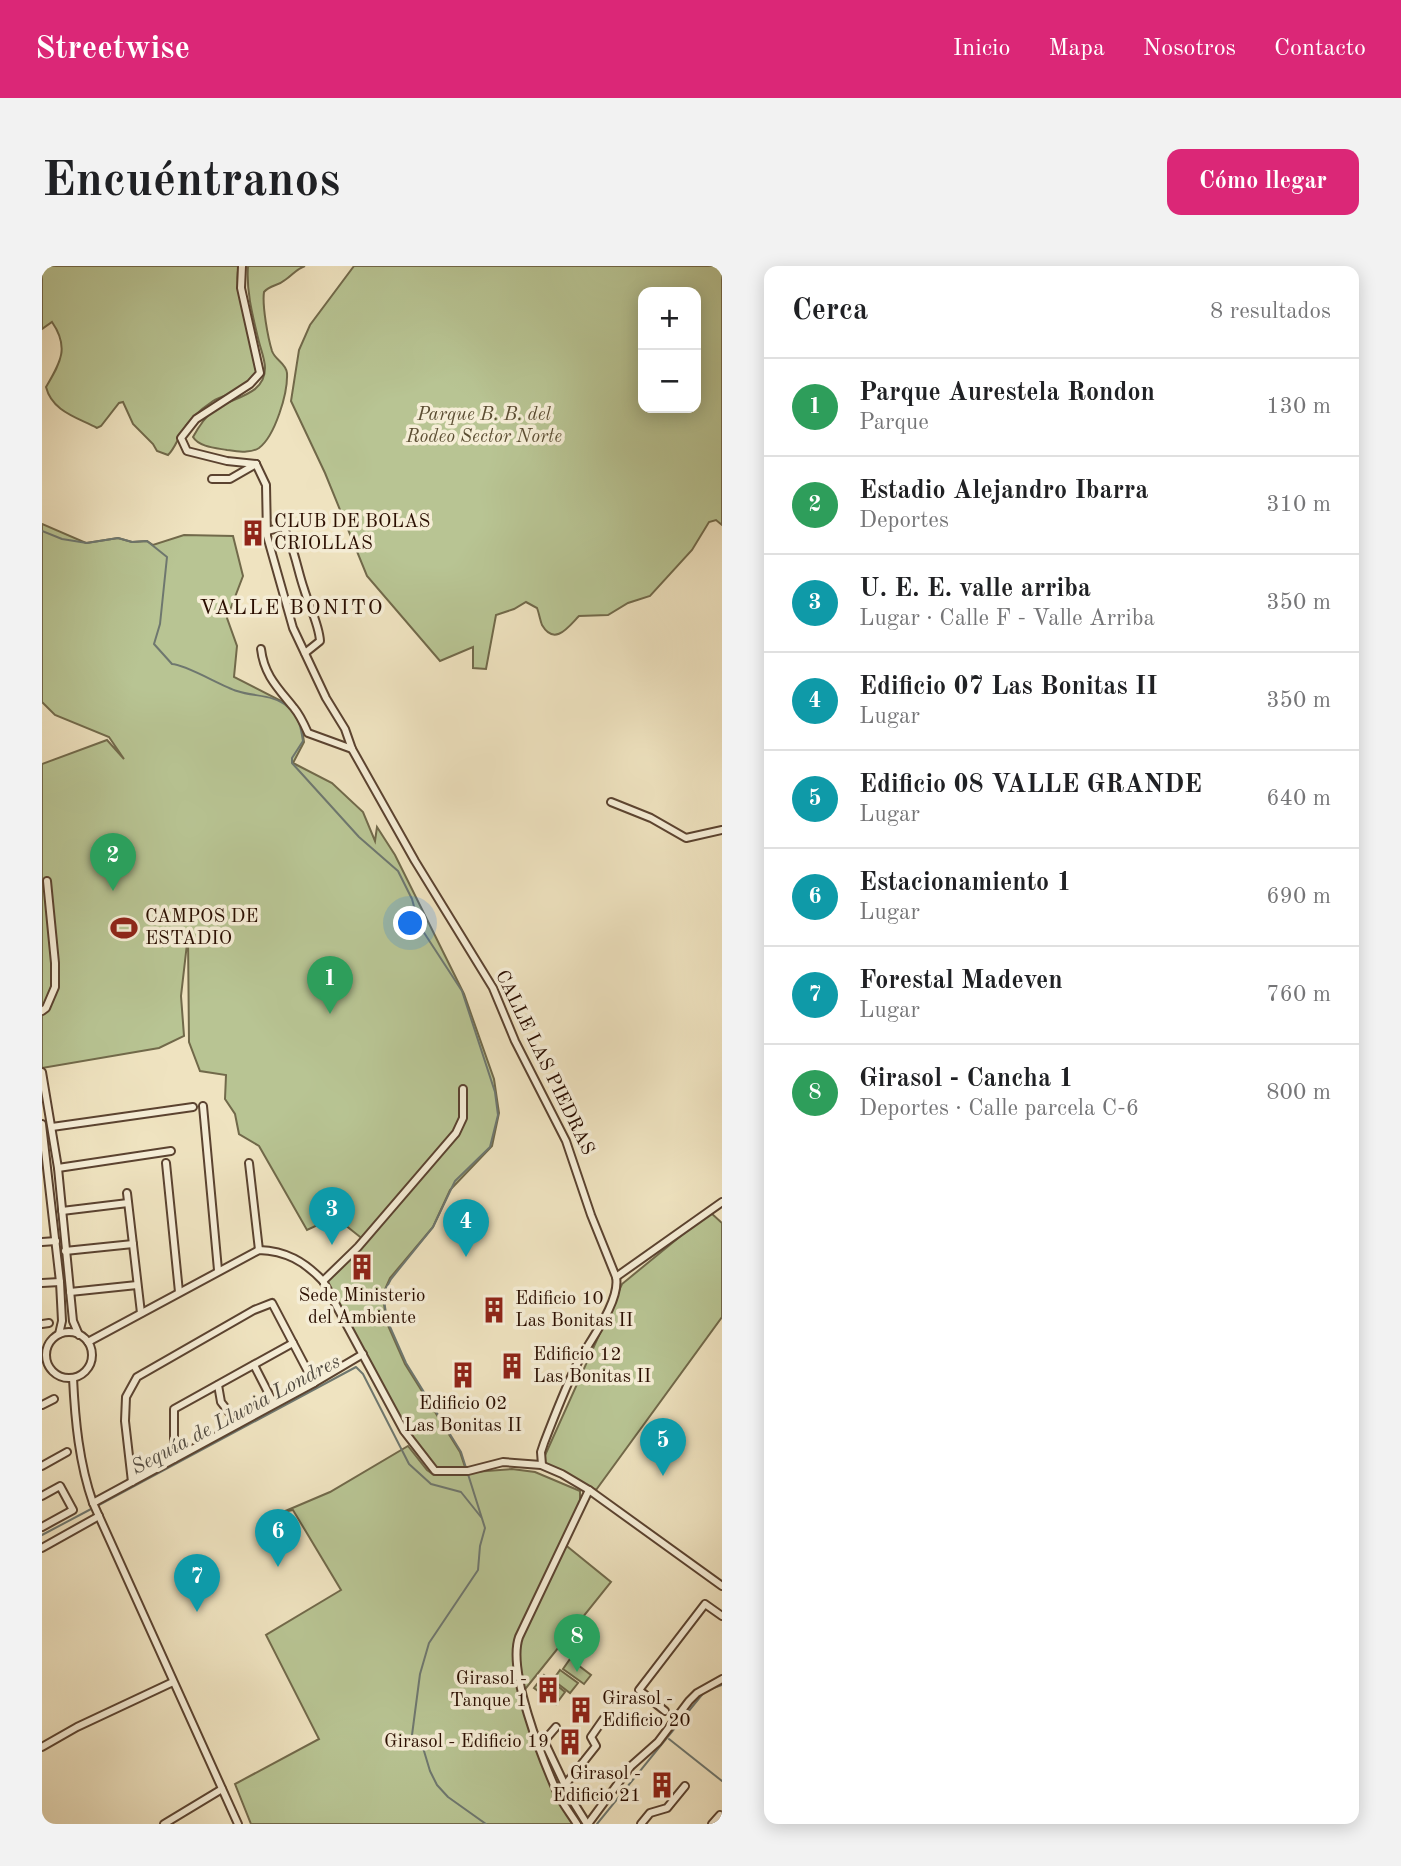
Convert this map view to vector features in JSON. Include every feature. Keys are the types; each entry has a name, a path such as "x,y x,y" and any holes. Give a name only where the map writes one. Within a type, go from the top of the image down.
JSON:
{"street":[{"path":"242,266 241,288 260,373 250,384 196,419 181,438 187,451 227,461 256,464"},
{"path":"212,479 230,480 256,464"},
{"name":"CALLE LAS PIEDRAS","path":"256,464 266,485 267,531 283,600 305,653 326,698 345,729 352,749 493,989 515,1041 566,1141 616,1277"},
{"path":"267,531 283,527 289,537 320,631 320,641 305,653"},
{"path":"261,649 263,664 271,681 295,709 308,733 352,749"},
{"path":"611,802 651,818 686,838 722,830"},
{"path":"42,1011 55,987 47,881"},
{"path":"42,1072 58,1168 73,1321 79,1335"},
{"path":"323,1281 358,1247 456,1133 463,1118 463,1089"},
{"path":"203,1106 218,1270"},
{"path":"52,1127 193,1107"},
{"path":"42,1124 60,1282 62,1321 59,1334"},
{"path":"58,1168 171,1151"},
{"path":"166,1163 179,1292"},
{"path":"249,1163 259,1250"},
{"path":"127,1193 141,1313"},
{"path":"542,1465 541,1452 544,1443 578,1363 609,1306 617,1284 616,1277 722,1202"},
{"path":"42,1204 53,1203"},
{"path":"62,1211 128,1203"},
{"path":"42,1242 56,1241"},
{"path":"65,1251 133,1244"},
{"path":"88,1342 259,1250 278,1251 291,1256 309,1266 323,1281 404,1432 435,1471 468,1471 503,1462 542,1465 589,1490 722,1587"},
{"path":"42,1283 60,1282"},
{"path":"70,1292 137,1285"},
{"path":"132,1482 125,1421 126,1397 137,1377 254,1310 272,1303 314,1383"},
{"path":"70,1332 79,1335 88,1342 91,1349 90,1365 73,1378 66,1379 49,1367 47,1349 53,1338 59,1334 70,1332"},
{"path":"174,1459 174,1409 293,1343"},
{"path":"93,1503 363,1354"},
{"path":"254,1365 274,1404"},
{"path":"42,1370 49,1367"},
{"path":"73,1378 75,1416 93,1503 238,1824"},
{"path":"218,1385 221,1402 238,1424"},
{"path":"42,1405 54,1399"},
{"path":"42,1466 67,1452"},
{"path":"42,1496 60,1486 73,1510 42,1527"},
{"path":"577,1824 558,1794 540,1745 522,1693 515,1655 519,1637 589,1490"},
{"path":"42,1548 99,1516"},
{"path":"665,1711 639,1689 705,1604 722,1616"},
{"path":"556,1727 544,1741 587,1824 631,1766 659,1742 697,1692 722,1679"},
{"path":"42,1747 77,1727 173,1682"},
{"path":"565,1785 596,1746 590,1737 607,1714"},
{"path":"641,1824 650,1813 667,1808 685,1786"},
{"path":"164,1824 222,1788"},
{"path":"712,1824 720,1815"}],"green space":[{"path":"42,266 239,266 239,293 255,354 255,378 242,389 213,401 200,411 191,419 168,455 157,451 133,424 123,402 119,403 97,428 73,417 59,408 46,387 59,363 62,348 52,322 42,329"},
{"path":"248,266 305,266 264,292 270,345 273,354 286,370 287,381 283,402 270,434 259,448 243,452 208,446 193,437 210,413 253,391 263,378 265,365 250,304"},
{"name":"Parque B. B. del Rodeo Sector Norte","path":"354,266 722,266 722,525 716,520 709,522 692,550 650,596 628,603 608,615 579,616 557,634 547,631 542,625 537,608 526,602 496,615 486,669 473,668 473,647 440,661 367,576 325,473 291,401 299,350 310,325"},
{"path":"42,524 86,543 118,538 132,542 147,541 153,545 184,535 233,536 243,576 227,618 237,646 234,677 289,705 301,722 304,742 293,763 332,783 363,812 375,841 377,827 395,855 464,994 494,1079 499,1113 492,1146 450,1190 433,1227 390,1278 383,1294 386,1321 405,1364 460,1452 466,1470 436,1470 399,1419 326,1282 364,1240 335,1217 307,1230 259,1146 239,1134 235,1114 225,1099 226,1075 200,1071 189,1042 188,935 181,996 184,1036 159,1048 42,1068 42,764 107,740 124,759 109,737 55,715 42,702"},
{"path":"710,1212 722,1223 722,1317 596,1490 542,1462 622,1284"},
{"path":"408,1446 434,1475 512,1469 535,1472 580,1491 580,1506 563,1543 611,1582 522,1693 547,1760 578,1824 251,1824 235,1784 319,1739 266,1635 341,1590 293,1510 283,1512 330,1492"},
{"path":"570,1659 591,1675 584,1684 563,1669"},
{"path":"560,1670 578,1683 570,1693 553,1680"},
{"path":"544,1675 565,1692 556,1704 534,1688"}],"waterway":[{"path":"42,531 62,539 87,543 118,538 132,542 147,541 167,557 160,624 154,644 172,664 237,691 277,700 295,714 303,741 292,758 292,763 359,837 398,871 412,899 419,925 462,991 495,1092 498,1115 490,1147 455,1181 433,1227 391,1279 383,1294 387,1320 406,1363 461,1452 485,1528 478,1570 429,1643 420,1674 412,1735 424,1751 437,1785 448,1797 486,1824"},
{"name":"Sequía de Lluvia Londres","path":"97,1506 356,1367 363,1374 409,1464 431,1484 461,1492 481,1517"},
{"path":"42,1535 93,1508"},
{"path":"597,1824 705,1691 722,1685"},
{"path":"669,1739 722,1781"},
{"path":"563,1789 582,1824"}],"place":[{"name":"CLUB DE BOLAS CRIOLLAS","path":"253,533"},
{"name":"Estadio Alejandro Ibarra","path":"113,891"},
{"name":"CAMPOS DE ESTADIO","path":"124,928"},
{"name":"Parque Aurestela Rondon","path":"330,1014"},
{"name":"U. E. E. valle arriba","path":"332,1245"},
{"name":"Edificio 07 Las Bonitas II","path":"466,1257"},
{"name":"Sede Ministerio del Ambiente","path":"362,1267"},
{"name":"Edificio 10 Las Bonitas II","path":"494,1310"},
{"name":"Edificio 12 Las Bonitas II","path":"512,1366"},
{"name":"Edificio 02 Las Bonitas II","path":"463,1375"},
{"name":"Edificio 08 VALLE GRANDE","path":"663,1476"},
{"name":"Estacionamiento 1","path":"278,1567"},
{"name":"Forestal Madeven","path":"197,1612"},
{"name":"Girasol - Cancha 1","path":"577,1672"},
{"name":"Girasol - Tanque 1","path":"548,1690"},
{"name":"Girasol - Edificio 20","path":"581,1710"},
{"name":"Girasol - Edificio 19","path":"570,1742"},
{"name":"Girasol - Edificio 21","path":"662,1785"}],"district":[{"name":"VALLE BONITO","path":"292,608"}]}
